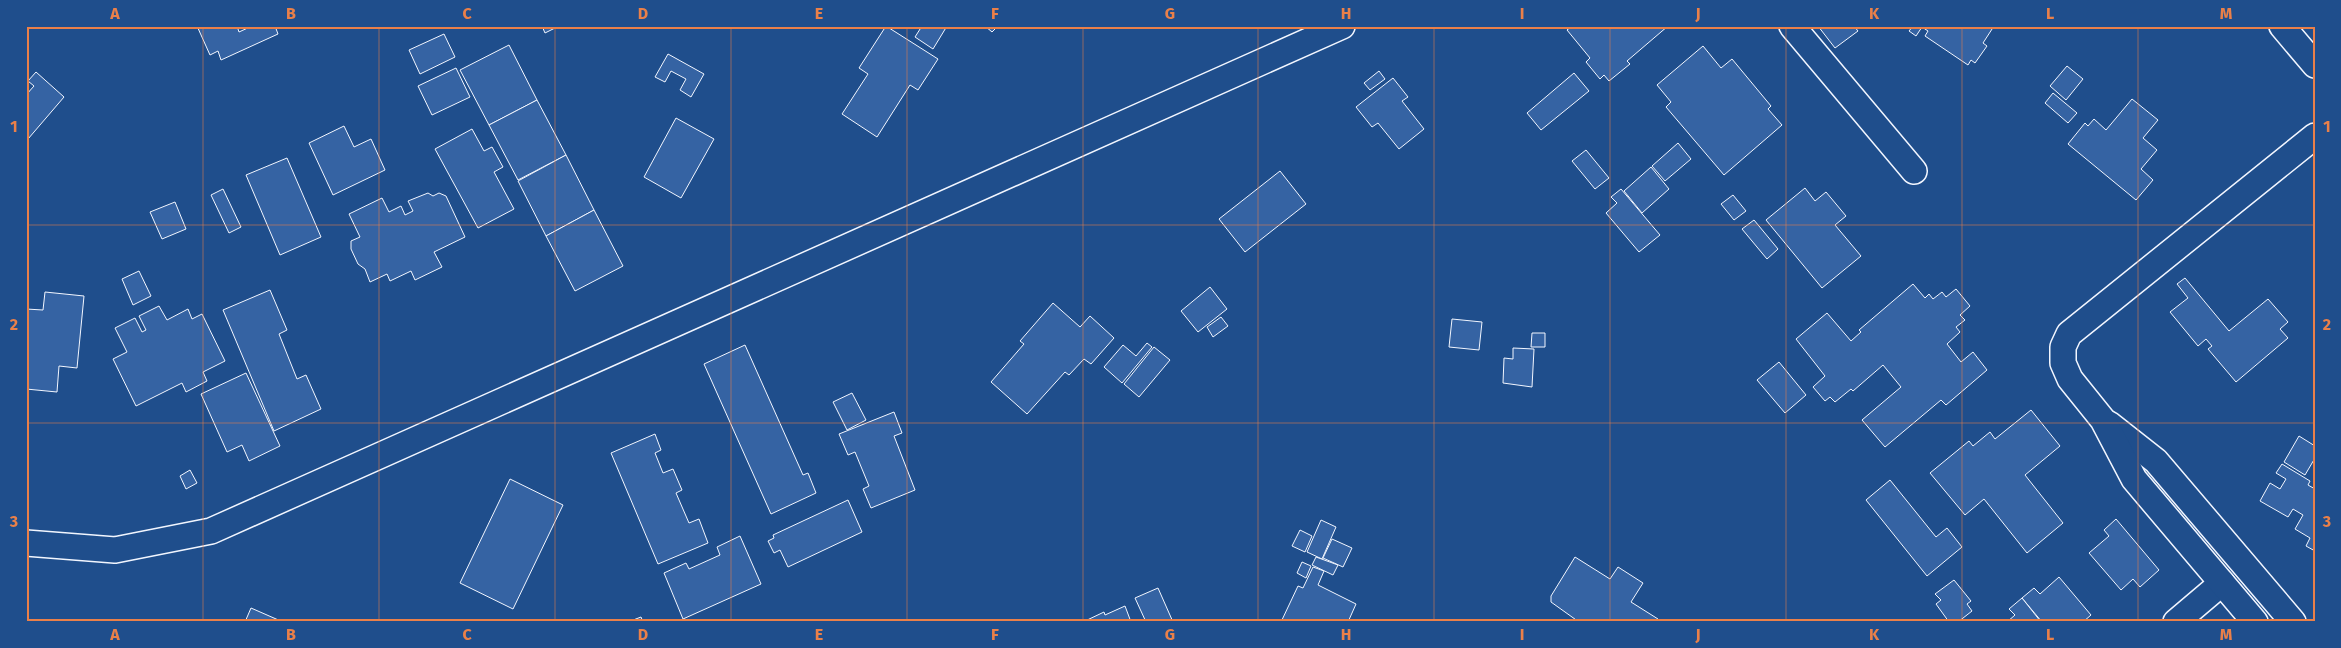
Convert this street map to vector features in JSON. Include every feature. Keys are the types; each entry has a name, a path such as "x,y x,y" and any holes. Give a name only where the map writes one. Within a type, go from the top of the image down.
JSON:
{"street":[{"path":"26,543 115,550 211,531 1342,26"},
{"path":"1792,26 1914,171"},
{"path":"2282,26 2315,65"},
{"path":"2255,622 2134,479 2103,420 2070,379 2063,363 2063,347 2069,334 2315,136"},
{"path":"2103,420 2156,460 2293,622"},
{"path":"2176,622 2222,583"}],"building":[{"path":"197,26 237,26 239,32 252,26 275,26 278,34 221,60 218,51 210,55"},
{"path":"542,26 559,26 545,33"},
{"path":"886,26 938,59 918,90 910,85 877,137 842,114 868,74 859,68"},
{"path":"922,26 947,26 933,49 915,37"},
{"path":"985,26 998,26 992,32"},
{"path":"1572,26 1668,26 1627,61 1630,64 1609,81 1604,75 1600,79 1586,62 1590,58 1567,30"},
{"path":"1818,26 1854,26 1858,31 1835,48"},
{"path":"1913,26 1994,26 1983,43 1987,46 1975,63 1971,60 1968,65 1925,36 1928,31 1922,27 1916,36 1909,31"},
{"path":"444,34 455,57 420,74 409,50"},
{"path":"509,45 537,100 489,125 460,70"},
{"path":"1703,46 1721,68 1732,59 1771,106 1768,109 1782,125 1724,175 1666,107 1671,102 1657,85"},
{"path":"668,54 704,74 691,97 680,90 686,79 671,71 665,82 655,77"},
{"path":"2067,66 2083,79 2066,100 2050,86"},
{"path":"456,68 470,97 432,115 418,86"},
{"path":"1379,71 1385,79 1370,90 1364,83"},
{"path":"36,72 64,97 28,139 26,137 26,95 34,86 28,81"},
{"path":"1574,73 1589,91 1541,130 1527,113"},
{"path":"1393,78 1408,97 1402,101 1424,129 1399,149 1378,123 1372,127 1356,107"},
{"path":"2053,93 2077,113 2068,123 2045,103"},
{"path":"2132,99 2158,120 2143,138 2157,150 2141,169 2153,180 2136,200 2068,144 2085,123 2088,126 2094,119 2106,130"},
{"path":"537,100 566,155 518,180 489,125"},
{"path":"676,118 714,139 681,198 644,177"},
{"path":"344,126 354,147 371,139 385,170 333,195 309,143"},
{"path":"472,129 484,151 492,147 503,167 494,172 514,209 478,228 435,149"},
{"path":"1678,143 1691,159 1665,181 1652,166"},
{"path":"1586,150 1609,178 1595,189 1572,161"},
{"path":"566,155 594,210 546,236 518,181"},
{"path":"287,158 321,237 280,255 246,175"},
{"path":"1651,167 1669,189 1642,213 1624,191"},
{"path":"1280,171 1306,204 1245,252 1219,219"},
{"path":"1805,188 1815,201 1826,192 1846,216 1835,225 1861,256 1822,288 1766,220"},
{"path":"223,189 241,227 229,233 211,195"},
{"path":"1621,189 1660,235 1639,252 1606,213 1617,203 1611,197"},
{"path":"428,193 433,196 439,193 446,196 465,237 434,252 442,267 415,280 411,271 390,281 387,274 370,282 365,269 358,264 351,249 351,241 360,237 349,214 382,198 389,212 401,206 405,215 413,211 408,201"},
{"path":"1733,195 1746,211 1734,220 1721,204"},
{"path":"175,202 186,229 162,239 150,212"},
{"path":"594,210 623,266 575,291 546,236"},
{"path":"1754,220 1778,249 1767,259 1742,229"},
{"path":"139,271 151,296 133,305 122,279"},
{"path":"2185,278 2229,331 2268,299 2288,322 2280,329 2288,338 2236,382 2208,349 2212,346 2206,339 2198,346 2170,312 2188,298 2177,284"},
{"path":"1913,284 1925,298 1929,294 1933,299 1942,292 1946,297 1956,289 1970,306 1960,315 1965,320 1956,327 1960,332 1947,344 1961,362 1973,352 1987,370 1946,405 1941,400 1885,447 1862,420 1901,387 1883,365 1853,391 1851,389 1835,402 1830,397 1825,401 1813,387 1825,376 1796,339 1827,313 1851,341 1861,332 1859,330"},
{"path":"1210,287 1227,309 1198,332 1181,311"},
{"path":"270,290 287,330 279,334 297,379 306,375 321,409 274,431 223,310"},
{"path":"45,292 84,296 77,368 59,366 57,392 26,389 26,309 43,310"},
{"path":"1053,303 1080,327 1090,316 1114,338 1091,364 1084,359 1069,375 1065,372 1027,414 991,382 1024,344 1020,341"},
{"path":"159,306 167,320 188,309 192,319 202,314 225,361 203,372 207,381 186,392 182,383 136,406 113,359 127,352 115,328 135,318 142,332 146,330 139,316"},
{"path":"1221,317 1228,326 1213,337 1207,327"},
{"path":"1452,319 1482,322 1479,350 1449,347"},
{"path":"1532,333 1545,333 1545,347 1531,347"},
{"path":"1147,343 1152,347 1122,383 1104,367 1123,345 1136,356"},
{"path":"745,345 803,475 808,473 816,493 771,514 704,364"},
{"path":"1154,347 1170,360 1139,397 1124,384"},
{"path":"1513,348 1534,349 1532,387 1503,383 1504,358 1513,359"},
{"path":"1779,362 1806,395 1785,413 1757,380"},
{"path":"246,373 280,446 249,461 242,445 227,452 201,394"},
{"path":"852,393 866,420 847,430 833,402"},
{"path":"2031,410 2060,446 2025,475 2063,523 2027,553 1984,499 1965,515 1930,473 1969,441 1973,446 1990,432 1995,439"},
{"path":"894,412 902,433 894,436 915,490 871,508 863,489 869,486 855,452 848,455 839,434"},
{"path":"655,434 661,450 655,453 663,473 673,469 682,490 676,493 689,523 699,519 708,543 658,564 611,453"},
{"path":"2299,436 2315,446 2315,458 2305,475 2284,462"},
{"path":"2282,464 2310,481 2308,485 2315,489 2315,551 2306,546 2310,538 2295,529 2303,515 2293,509 2288,517 2260,501 2270,483 2280,489 2286,479 2276,473"},
{"path":"190,470 197,483 186,489 180,476"},
{"path":"510,479 563,505 513,609 460,583"},
{"path":"1890,480 1936,537 1947,528 1962,547 1927,576 1866,500"},
{"path":"848,500 862,532 788,567 780,550 774,553 768,541 774,538 773,535"},
{"path":"2116,519 2159,570 2140,587 2133,579 2121,590 2089,553 2109,536 2104,530"},
{"path":"1321,520 1336,527 1322,559 1307,552"},
{"path":"1300,530 1312,536 1305,552 1292,546"},
{"path":"740,536 761,584 683,619 664,573 686,563 689,569 720,555 717,547"},
{"path":"1332,539 1352,548 1343,567 1323,558"},
{"path":"1316,557 1338,565 1333,575 1312,565"},
{"path":"1575,557 1610,579 1618,567 1643,583 1631,602 1658,619 1656,622 1579,622 1551,602 1551,596"},
{"path":"1302,562 1311,566 1306,578 1297,573"},
{"path":"1313,567 1324,571 1318,585 1356,604 1348,622 1281,622 1298,586 1303,588"},
{"path":"2059,577 2091,615 2083,622 2042,622 2022,598 2034,588 2040,594"},
{"path":"1954,580 1971,601 1967,604 1972,611 1958,622 1949,622 1936,604 1941,600 1935,594"},
{"path":"1158,588 1173,622 1146,622 1135,598"},
{"path":"2022,598 2041,622 2007,622 2015,615 2009,609"},
{"path":"1125,606 1131,622 1083,622 1104,612 1105,615"},
{"path":"251,608 283,622 245,622"},
{"path":"641,617 643,622 628,622"}]}
